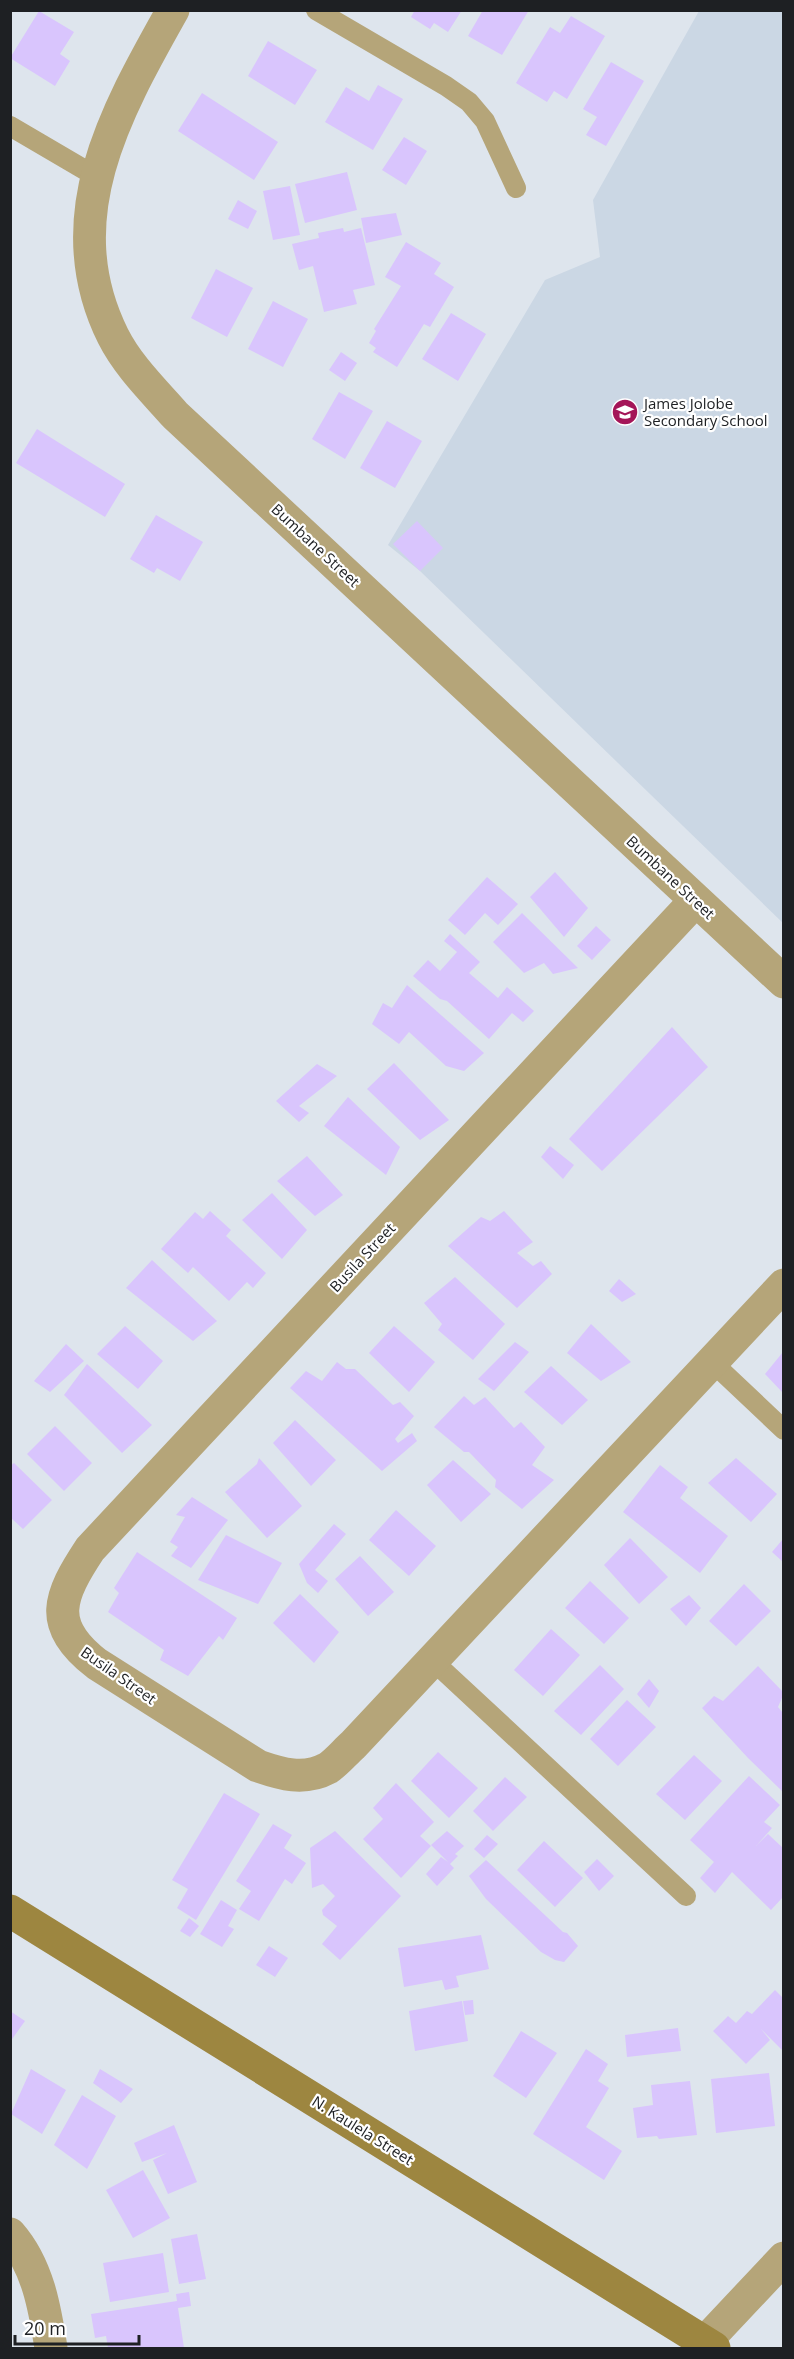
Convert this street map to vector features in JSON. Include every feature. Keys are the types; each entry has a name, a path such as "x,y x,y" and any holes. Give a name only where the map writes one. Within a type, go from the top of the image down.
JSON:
{"street":[{"name":"Bumbane Street","path":"173,10 129,90 110,132 97,177 90,219 90,259 99,297 114,337 137,372 175,415 783,982"},
{"name":"Busila Street","path":"696,900 90,1549 74,1574 65,1595 62,1615 69,1637 80,1651 97,1664 258,1766 281,1774 303,1776 328,1767 353,1745 783,1285"},
{"name":"N. Kaulela Street","path":"10,1911 710,2345"},
{"path":"10,2234 31,2266 44,2307 51,2349"},
{"path":"710,2345 783,2258"}],"lane":[{"path":"316,10 446,86 469,102 485,121 516,188"},
{"path":"10,126 97,177"},
{"path":"712,1362 783,1431"},
{"path":"433,1660 686,1896"}],"shaded area":[{"name":"James Jolobe Secondary School","path":"699,11 783,11 783,923 420,571 388,545 545,280 600,257 593,200"}],"building":[{"path":"415,10 462,10 448,32 434,23 430,29 411,17"},
{"path":"483,10 529,10 502,55 468,36"},
{"path":"39,11 74,32 60,54 70,61 55,86 10,58"},
{"path":"571,16 605,36 567,99 554,91 547,102 516,83 550,27 560,33"},
{"path":"268,41 317,70 295,105 248,76"},
{"path":"611,62 644,81 606,146 586,135 597,117 583,109"},
{"path":"378,85 403,99 373,150 325,122 346,87 369,101"},
{"path":"202,93 278,142 254,180 178,131"},
{"path":"404,137 427,151 406,185 382,170"},
{"path":"347,172 357,210 305,223 295,184"},
{"path":"290,186 300,235 273,240 263,191"},
{"path":"238,200 257,211 248,229 228,219"},
{"path":"396,213 402,235 366,243 361,218"},
{"path":"343,228 344,232 361,228 375,285 353,290 357,304 324,312 313,266 299,270 292,244 319,238 318,233"},
{"path":"406,242 441,263 434,274 454,287 430,327 424,324 397,367 373,352 376,348 369,343 376,331 374,329 401,286 385,277"},
{"path":"216,269 253,288 227,337 191,318"},
{"path":"273,301 308,319 283,367 248,349"},
{"path":"451,313 486,334 458,381 422,359"},
{"path":"341,352 357,363 345,381 329,370"},
{"path":"339,392 373,411 345,459 312,439"},
{"path":"387,421 422,441 395,488 360,468"},
{"path":"37,429 125,484 105,517 16,463"},
{"path":"156,515 203,542 180,581 157,568 154,573 130,559"},
{"path":"417,521 443,548 420,571 393,544"},
{"path":"555,872 588,908 564,937 530,897"},
{"path":"487,877 518,904 498,925 485,913 465,935 448,920"},
{"path":"522,913 578,968 553,974 544,963 524,973 493,942"},
{"path":"596,926 611,940 592,960 577,946"},
{"path":"450,934 480,962 469,973 498,998 507,987 534,1011 523,1022 512,1013 489,1039 447,1001 440,999 413,976 428,960 440,971 457,952 444,941"},
{"path":"407,985 484,1053 464,1071 446,1066 409,1032 399,1044 372,1024 383,1003 392,1008"},
{"path":"672,1027 708,1067 602,1171 569,1139"},
{"path":"394,1063 449,1120 420,1140 367,1089"},
{"path":"317,1064 337,1076 299,1106 309,1113 299,1122 276,1101"},
{"path":"348,1097 400,1147 386,1175 324,1126"},
{"path":"550,1146 574,1165 563,1179 541,1157"},
{"path":"307,1156 343,1195 315,1216 277,1181"},
{"path":"272,1193 307,1230 282,1259 242,1220"},
{"path":"210,1211 231,1230 226,1236 266,1273 253,1288 247,1282 229,1301 193,1267 188,1273 161,1249 195,1212 203,1219"},
{"path":"504,1211 533,1242 517,1253 533,1266 541,1261 552,1274 517,1308 448,1246 481,1217 490,1221"},
{"path":"152,1260 217,1321 193,1341 126,1288"},
{"path":"455,1277 505,1324 473,1360 438,1330 442,1324 424,1303"},
{"path":"619,1279 636,1294 622,1302 609,1291"},
{"path":"591,1324 631,1362 601,1381 567,1353"},
{"path":"125,1326 163,1361 138,1389 97,1354"},
{"path":"394,1326 435,1362 409,1392 369,1353"},
{"path":"515,1342 529,1352 494,1391 478,1379"},
{"path":"66,1344 84,1361 50,1392 34,1381"},
{"path":"783,1352 783,1393 765,1374"},
{"path":"337,1362 346,1369 355,1369 393,1405 400,1402 414,1416 395,1439 398,1443 412,1433 417,1441 382,1471 290,1388 306,1371 322,1381"},
{"path":"87,1364 152,1425 122,1453 64,1395"},
{"path":"551,1366 588,1400 562,1425 524,1392"},
{"path":"464,1396 474,1405 485,1397 514,1428 521,1422 545,1447 532,1465 554,1480 522,1509 495,1487 496,1480 469,1452 464,1452 434,1427"},
{"path":"295,1420 336,1460 311,1486 273,1443"},
{"path":"55,1426 92,1463 64,1491 27,1454"},
{"path":"259,1458 302,1506 267,1538 225,1492 257,1464"},
{"path":"736,1458 777,1494 751,1522 708,1483"},
{"path":"453,1460 491,1494 461,1522 427,1485"},
{"path":"14,1463 52,1500 23,1529 10,1517 10,1466"},
{"path":"660,1465 688,1487 680,1498 728,1536 700,1573 623,1512"},
{"path":"192,1497 228,1520 191,1568 171,1556 178,1547 170,1542 185,1517 176,1515"},
{"path":"396,1510 436,1546 409,1576 369,1540"},
{"path":"334,1524 346,1534 315,1570 328,1581 318,1593 307,1583 299,1564"},
{"path":"226,1535 282,1563 258,1604 198,1580"},
{"path":"630,1538 668,1577 639,1604 604,1565"},
{"path":"783,1539 783,1562 772,1552"},
{"path":"137,1552 237,1618 223,1640 219,1636 188,1676 160,1660 164,1650 108,1612 119,1593 114,1588"},
{"path":"360,1556 394,1592 368,1616 335,1579"},
{"path":"590,1581 629,1618 604,1644 565,1608"},
{"path":"744,1584 771,1611 736,1646 709,1621"},
{"path":"300,1594 339,1632 314,1663 273,1623"},
{"path":"689,1595 701,1608 686,1626 670,1609"},
{"path":"551,1629 580,1655 543,1696 514,1670"},
{"path":"600,1665 624,1689 581,1735 554,1711"},
{"path":"758,1666 784,1693 778,1707 783,1713 783,1792 702,1708 714,1696 723,1701"},
{"path":"649,1679 659,1691 649,1708 637,1694"},
{"path":"627,1700 656,1727 618,1766 590,1739"},
{"path":"438,1752 478,1788 449,1818 411,1781"},
{"path":"694,1755 722,1781 685,1820 656,1794"},
{"path":"749,1776 780,1805 764,1822 772,1828 756,1846 768,1834 783,1848 783,1897 771,1910 732,1872 715,1893 700,1878 714,1862 690,1840"},
{"path":"505,1777 527,1797 493,1831 473,1811"},
{"path":"396,1783 434,1822 420,1836 431,1846 401,1878 363,1839 383,1819 373,1808"},
{"path":"224,1793 260,1814 196,1920 177,1908 188,1889 172,1880"},
{"path":"273,1824 292,1835 284,1848 306,1863 292,1884 285,1879 259,1921 239,1909 251,1891 236,1881"},
{"path":"335,1831 401,1896 340,1960 322,1944 337,1926 323,1915 322,1910 335,1896 323,1884 312,1888 310,1848"},
{"path":"447,1831 464,1846 455,1854 458,1856 450,1864 454,1868 437,1886 426,1874 441,1857 448,1862 431,1845"},
{"path":"487,1835 498,1844 484,1858 474,1849"},
{"path":"544,1841 583,1878 555,1907 517,1870"},
{"path":"597,1859 614,1876 599,1891 584,1872"},
{"path":"486,1860 563,1932 567,1933 578,1946 564,1962 541,1952 486,1899 469,1876"},
{"path":"221,1900 237,1910 228,1926 234,1929 222,1947 200,1934"},
{"path":"189,1918 199,1926 190,1937 180,1931"},
{"path":"481,1935 489,1969 456,1976 459,1987 445,1990 442,1980 404,1987 398,1948"},
{"path":"269,1946 288,1958 275,1977 256,1965"},
{"path":"775,1990 783,1998 783,2051 761,2029 770,2040 746,2064 713,2031 728,2016 736,2023 747,2011 752,2014"},
{"path":"473,2000 474,2014 465,2015 463,2001"},
{"path":"462,2001 468,2041 415,2051 409,2011"},
{"path":"10,2011 25,2021 10,2042"},
{"path":"678,2028 681,2051 627,2057 625,2035"},
{"path":"521,2031 557,2053 526,2098 493,2076"},
{"path":"586,2049 608,2064 598,2081 609,2088 586,2127 622,2151 604,2180 533,2134"},
{"path":"31,2069 66,2090 42,2134 11,2114"},
{"path":"100,2069 133,2089 121,2103 93,2083"},
{"path":"769,2073 775,2126 716,2133 711,2079"},
{"path":"690,2081 697,2135 659,2139 657,2136 637,2138 633,2108 653,2105 651,2085"},
{"path":"82,2095 116,2116 87,2169 54,2145"},
{"path":"174,2125 197,2182 168,2194 153,2160 167,2153 142,2162 134,2143"},
{"path":"143,2170 170,2218 133,2238 106,2190"},
{"path":"197,2234 206,2279 179,2284 171,2239"},
{"path":"163,2253 169,2292 110,2302 103,2263"},
{"path":"189,2292 191,2306 178,2308 184,2348 108,2348 106,2336 95,2338 91,2314 177,2301 176,2294"}],"place":[{"name":"James Jolobe Secondary School","path":"625,412"}]}
